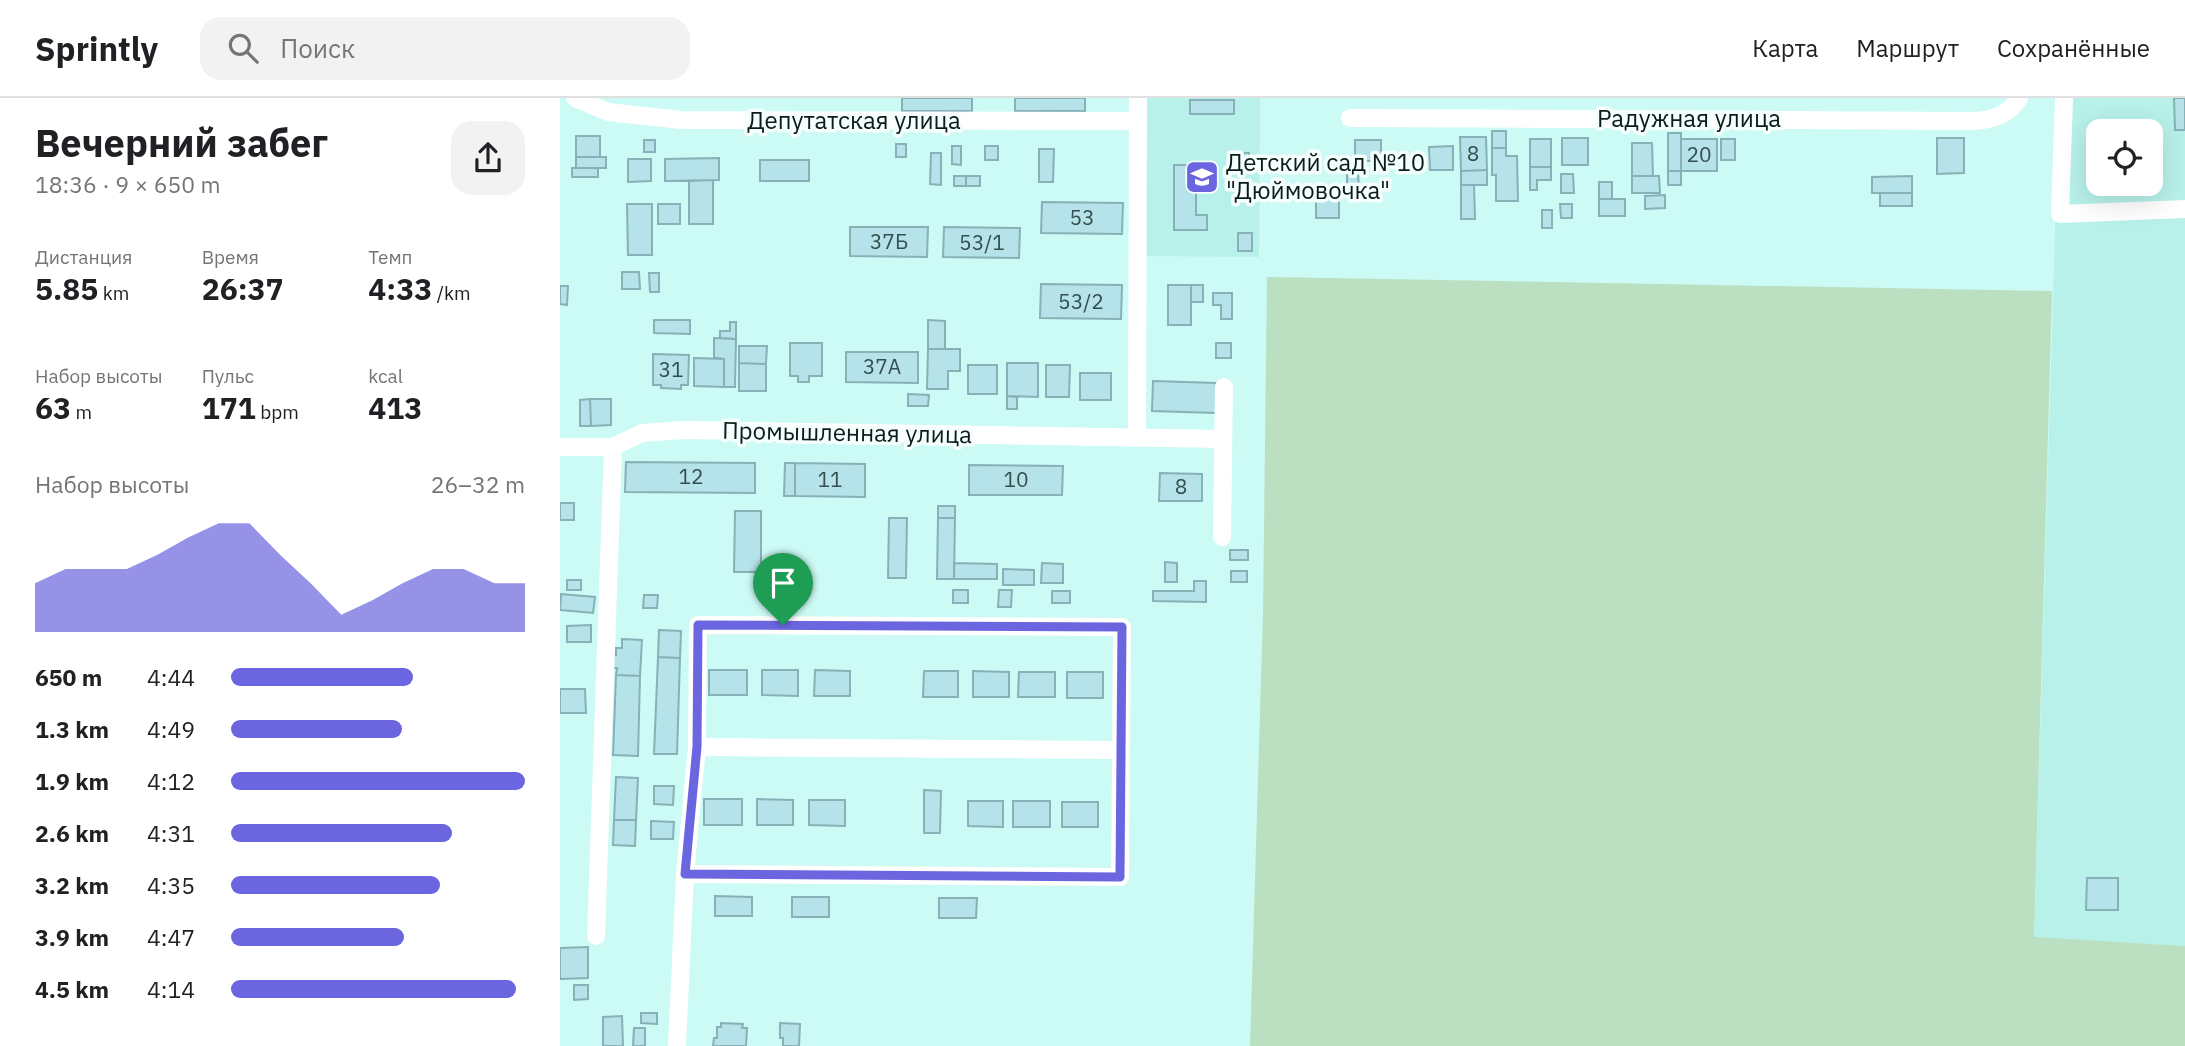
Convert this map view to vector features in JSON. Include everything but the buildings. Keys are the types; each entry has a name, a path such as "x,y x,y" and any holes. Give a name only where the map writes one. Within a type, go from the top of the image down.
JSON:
{"street":[{"name":"Депутатская улица","path":"575,98 608,112 681,120 1138,121"},
{"path":"1137,437 1138,98"},
{"name":"Радужная улица","path":"1350,118 1975,121 1996,118 2007,113 2019,98"},
{"path":"2064,98 2060,214 2185,209"},
{"path":"1222,537 1224,387"},
{"name":"Промышленная улица","path":"560,447 613,447 642,433 684,430 1223,439"},
{"path":"596,936 613,447"},
{"path":"677,1046 685,874 697,747 698,625 1122,627 1120,877 685,874"},
{"path":"697,747 1121,750"}],"shaded area":[{"name":"Детский сад №10 \"Дюймовочка\"","path":"1145,98 1260,98 1259,257 1145,256"},
{"path":"2059,98 2185,98 2185,946 2034,938"},
{"path":"1267,277 2052,291 2034,937 2185,946 2185,1046 1250,1046 1263,613"}],"place":[{"name":"Детский сад №10 \"Дюймовочка\"","path":"1202,177"}],"route":[{"path":"698,625 783,625 1122,627 1120,877 685,874 697,747 698,625"}]}
